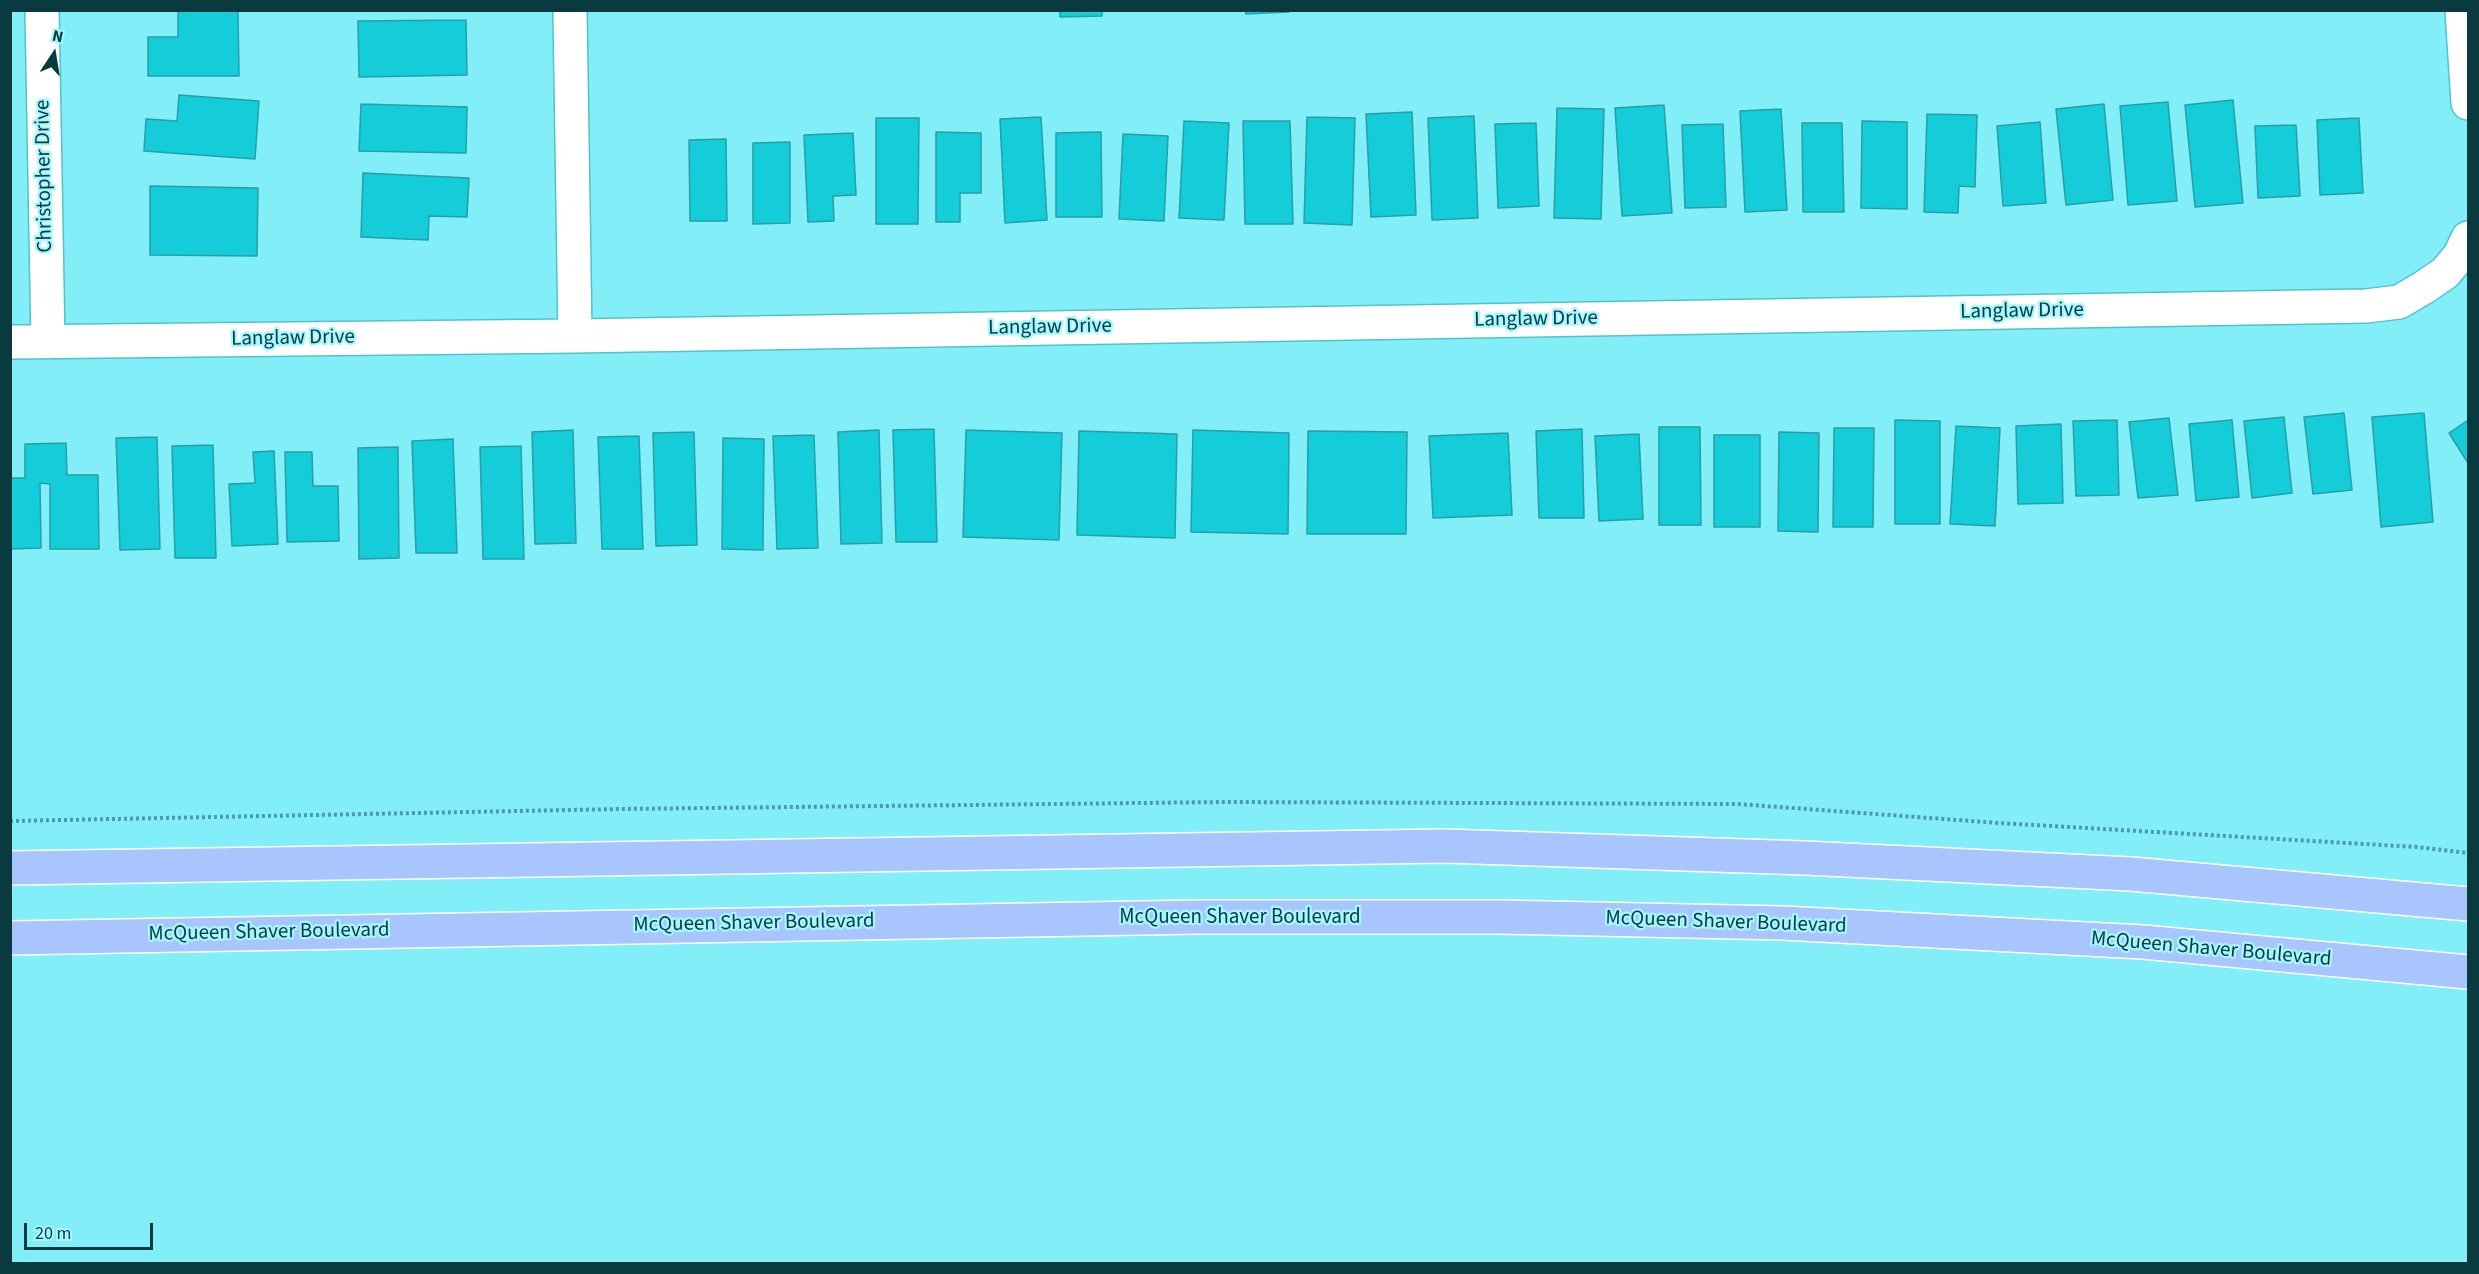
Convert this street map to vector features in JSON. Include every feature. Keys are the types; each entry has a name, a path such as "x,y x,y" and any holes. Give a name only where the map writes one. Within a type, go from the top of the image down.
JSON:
{"main road":[{"path":"10,868 1445,846 1804,858 2131,874 2469,904"},
{"name":"McQueen Shaver Boulevard","path":"10,938 1198,917 1500,917 1783,923 2131,942 2469,972"}],"street":[{"name":"Christopher Drive","path":"42,10 48,342"},
{"path":"570,10 575,336"},
{"path":"2462,10 2469,103"},
{"name":"Langlaw Drive","path":"10,342 575,336 2366,306 2399,302 2423,288 2445,273 2460,255 2469,238"}],"building":[{"path":"1060,10 1102,10 1102,16 1060,17"},
{"path":"1245,10 1289,10 1289,12 1246,14"},
{"path":"178,11 238,11 239,76 148,76 148,37 178,37"},
{"path":"466,20 467,75 359,77 358,21"},
{"path":"179,95 259,101 255,159 144,151 146,119 177,121"},
{"path":"2233,100 2243,203 2195,207 2185,105"},
{"path":"2168,102 2177,201 2128,205 2120,106"},
{"path":"361,104 467,107 466,153 359,151"},
{"path":"2104,104 2113,200 2066,205 2056,109"},
{"path":"1664,105 1672,213 1622,216 1615,108"},
{"path":"1557,108 1604,109 1601,219 1554,218"},
{"path":"1781,109 1787,210 1745,212 1740,111"},
{"path":"1412,112 1416,215 1371,217 1366,114"},
{"path":"1927,114 1977,115 1975,187 1959,186 1958,213 1924,212"},
{"path":"1474,116 1478,218 1432,220 1428,118"},
{"path":"1041,117 1047,220 1005,223 1000,119"},
{"path":"1307,117 1355,118 1352,225 1304,223"},
{"path":"876,118 919,118 918,224 876,224"},
{"path":"2359,118 2363,193 2320,195 2317,120"},
{"path":"1184,121 1229,123 1224,220 1179,218"},
{"path":"1243,121 1290,121 1293,224 1245,224"},
{"path":"1862,121 1907,122 1907,209 1861,208"},
{"path":"2040,122 2046,203 2003,206 1997,126"},
{"path":"1536,123 1539,206 1498,208 1495,124"},
{"path":"1802,123 1842,123 1844,212 1803,212"},
{"path":"1723,124 1726,207 1685,208 1682,125"},
{"path":"2296,125 2300,196 2258,198 2255,126"},
{"path":"936,132 981,133 981,193 960,193 960,222 936,222"},
{"path":"1101,132 1102,217 1056,217 1056,133"},
{"path":"853,133 856,195 833,196 834,221 808,222 804,135"},
{"path":"1123,134 1168,136 1164,221 1119,219"},
{"path":"726,139 727,221 690,221 689,140"},
{"path":"790,142 790,223 753,224 753,143"},
{"path":"363,173 469,178 467,217 429,216 428,240 361,237"},
{"path":"150,186 258,188 257,256 150,255"},
{"path":"2344,413 2352,490 2313,494 2304,417"},
{"path":"2424,413 2433,522 2381,527 2372,417"},
{"path":"2284,417 2292,493 2252,498 2244,421"},
{"path":"2169,418 2178,495 2138,498 2129,422"},
{"path":"1895,420 1940,421 1940,524 1895,524"},
{"path":"2117,420 2119,495 2076,496 2073,421"},
{"path":"2232,420 2239,497 2196,501 2189,424"},
{"path":"2468,420 2468,463 2449,433"},
{"path":"2061,424 2063,503 2018,504 2016,426"},
{"path":"1956,426 2000,428 1995,526 1950,524"},
{"path":"1659,427 1700,427 1701,525 1659,525"},
{"path":"1834,428 1874,428 1873,527 1833,527"},
{"path":"934,429 937,542 896,542 893,430"},
{"path":"1582,429 1584,518 1539,518 1536,431"},
{"path":"573,430 576,543 535,544 532,432"},
{"path":"879,430 882,543 841,544 838,432"},
{"path":"966,430 1062,433 1059,540 963,537"},
{"path":"1193,430 1289,433 1288,534 1191,532"},
{"path":"1079,431 1177,434 1175,538 1077,535"},
{"path":"1308,431 1407,432 1406,534 1307,534"},
{"path":"694,432 697,545 656,546 653,433"},
{"path":"1779,432 1819,433 1818,532 1778,531"},
{"path":"1508,433 1512,515 1433,518 1429,436"},
{"path":"1639,434 1643,519 1599,521 1595,436"},
{"path":"814,435 818,548 777,549 773,436"},
{"path":"1714,435 1760,435 1760,527 1714,527"},
{"path":"639,436 643,549 602,549 598,437"},
{"path":"157,437 160,549 120,550 116,438"},
{"path":"723,438 764,439 763,550 722,549"},
{"path":"453,439 457,553 416,553 412,441"},
{"path":"66,443 67,475 98,475 99,549 50,549 50,484 40,483 41,548 10,549 10,478 25,478 25,444"},
{"path":"213,445 216,558 175,558 172,446"},
{"path":"521,446 524,559 483,559 480,447"},
{"path":"398,447 399,558 359,559 358,448"},
{"path":"274,451 278,544 232,546 229,484 255,483 253,452"},
{"path":"285,452 312,452 313,486 338,486 339,541 287,542"}]}
